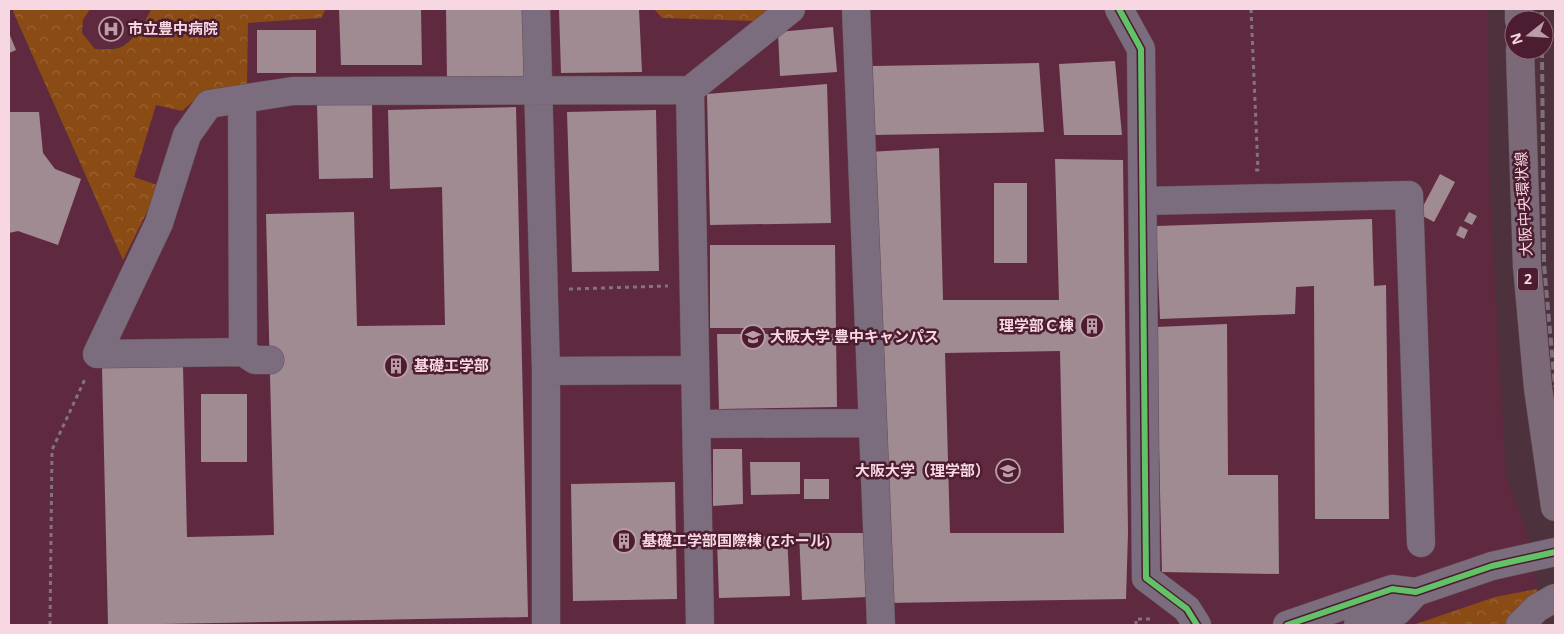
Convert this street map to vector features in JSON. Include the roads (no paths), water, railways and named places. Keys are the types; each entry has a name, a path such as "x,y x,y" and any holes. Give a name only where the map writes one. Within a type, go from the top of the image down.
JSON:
{"main road":[{"name":"大阪中央環状線","path":"1520,60 1527,266 1538,388 1555,507"}],"street":[{"path":"536,9 546,371 546,625"},
{"path":"270,360 255,360 244,352 97,354 159,223 186,135 209,104 293,91 690,90 792,9"},
{"path":"856,9 881,625"},
{"path":"1119,9 1141,49 1144,201 1146,578 1187,609 1197,625"},
{"path":"690,90 700,625"},
{"path":"242,99 244,352"},
{"path":"1144,201 1410,195 1421,543"},
{"path":"546,371 695,370"},
{"path":"696,424 872,422"},
{"path":"1287,625 1392,589 1416,592 1492,566 1555,552"},
{"path":"1358,625 1398,611 1416,592"},
{"path":"1520,625 1537,608 1555,598"}],"railway":[{"path":"1542,60 1544,264 1555,387"}],"place":[{"name":"市立豊中病院","path":"111,29"},
{"name":"理学部Ｃ棟","path":"1092,326"},
{"name":"大阪大学 豊中キャンパス","path":"753,337"},
{"name":"基礎工学部","path":"396,366"},
{"name":"大阪大学（理学部）","path":"1008,471"},
{"name":"基礎工学部国際棟 (Σホール)","path":"624,541"}]}
